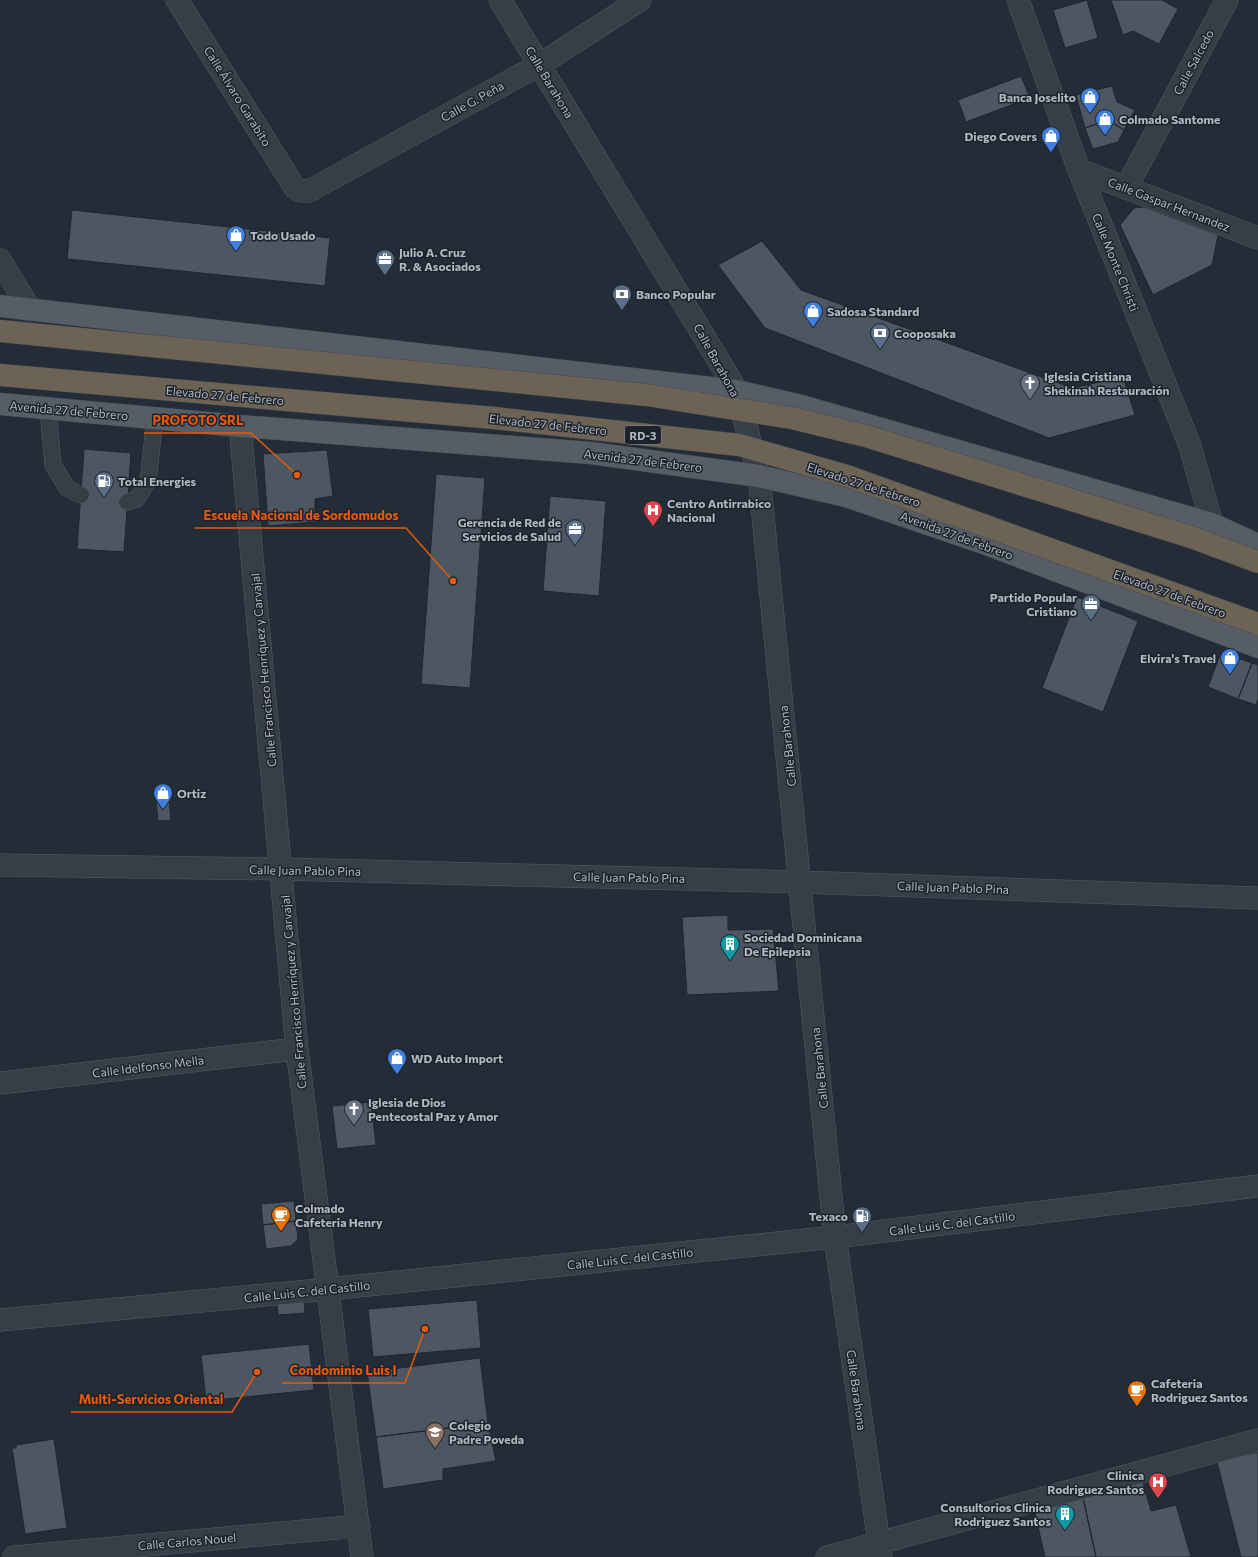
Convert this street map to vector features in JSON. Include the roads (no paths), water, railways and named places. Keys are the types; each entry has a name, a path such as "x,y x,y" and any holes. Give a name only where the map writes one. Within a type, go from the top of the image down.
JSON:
{"highway":[{"path":"0,331 646,395 792,418 866,436 1161,527 1258,562"},
{"name":"Elevado 27 de Febrero","path":"0,375 494,418 739,445 847,476 1258,624"}],"main road":[{"path":"0,306 737,391 805,407 1212,524 1258,545"},
{"name":"Avenida 27 de Febrero","path":"0,404 240,426 591,453 759,476 846,496 981,542 1258,647"}],"street":[{"name":"Calle Álvaro Garabito","path":"177,0 295,188 300,191"},
{"name":"Calle Barahona","path":"500,0 737,391 759,476 835,1237 880,1550"},
{"name":"Calle G. Peña","path":"300,191 309,191 540,64 640,0"},
{"name":"Calle Monte Christi","path":"1018,0 1079,170 1190,446 1212,524"},
{"name":"Calle Salcedo","path":"1126,188 1227,0"},
{"name":"Calle Gaspar Hernandez","path":"1079,170 1258,238"},
{"path":"0,260 30,310"},
{"name":"Calle Francisco Henríquez y Carvajal","path":"240,426 282,869 297,1049 329,1289 362,1557"},
{"name":"Calle Juan Pablo Pina","path":"0,865 282,869 800,882 1258,898"},
{"name":"Calle Idelfonso Mella","path":"0,1083 297,1049"},
{"name":"Calle Luis C. del Castillo","path":"0,1320 329,1289 835,1237 1258,1186"},
{"path":"827,1557 880,1550 1258,1440"},
{"name":"Calle Carlos Nouel","path":"14,1557 359,1526"}],"lane":[{"path":"48,408 53,465 67,488 81,495"},
{"path":"127,502 137,498 148,482 155,418"}],"place":[{"name":"Banca Joselito","path":"1090,114"},
{"name":"Colmado Santome","path":"1105,136"},
{"name":"Diego Covers","path":"1051,153"},
{"name":"Todo Usado","path":"236,252"},
{"name":"Julio A. Cruz R. & Asociados","path":"385,276"},
{"name":"Banco Popular","path":"622,311"},
{"name":"Sadosa Standard","path":"813,328"},
{"name":"Cooposaka","path":"880,350"},
{"name":"Iglesia Cristiana Shekinah Restauración","path":"1030,400"},
{"name":"PROFOTO SRL","path":"297,475"},
{"name":"Total Energies","path":"104,498"},
{"name":"Centro Antirrabico Nacional","path":"653,527"},
{"name":"Gerencia de Red de Servicios de Salud","path":"575,546"},
{"name":"Escuela Nacional de Sordomudos","path":"453,581"},
{"name":"Partido Popular Cristiano","path":"1091,621"},
{"name":"Elvira's Travel","path":"1230,675"},
{"name":"Ortiz","path":"163,810"},
{"name":"Sociedad Dominicana De Epilepsia","path":"730,961"},
{"name":"WD Auto Import","path":"397,1075"},
{"name":"Iglesia de Dios Pentecostal Paz y Amor","path":"354,1126"},
{"name":"Colmado Cafeteria Henry","path":"281,1232"},
{"name":"Texaco","path":"862,1233"},
{"name":"Condominio Luis I","path":"425,1329"},
{"name":"Multi-Servicios Oriental","path":"257,1372"},
{"name":"Cafeteria Rodriguez Santos","path":"1137,1407"},
{"name":"Colegio Padre Poveda","path":"435,1449"},
{"name":"Clinica Rodriguez Santos","path":"1158,1499"},
{"name":"Consultorios Clinica Rodriguez Santos","path":"1065,1531"}]}
